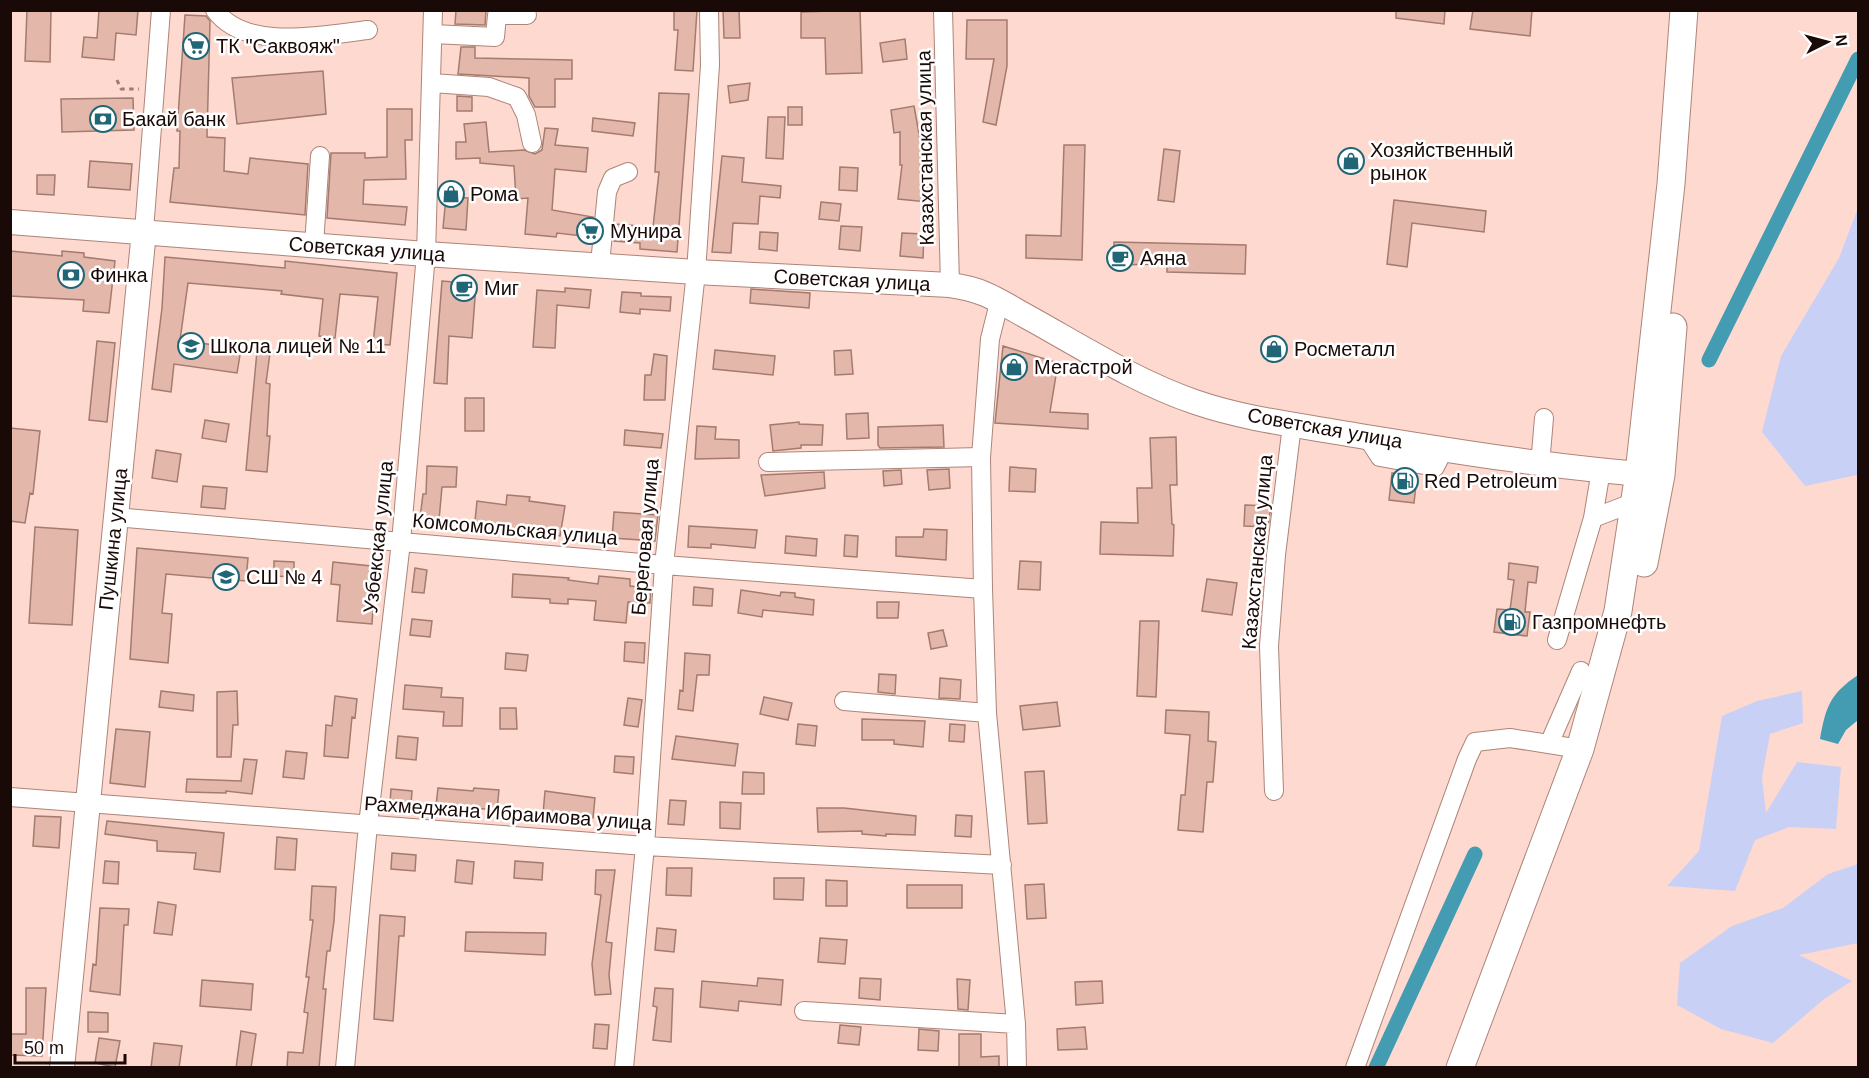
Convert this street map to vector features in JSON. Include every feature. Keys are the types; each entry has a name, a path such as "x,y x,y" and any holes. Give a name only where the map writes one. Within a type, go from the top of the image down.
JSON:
{"highway":[{"path":"1460,1068 1580,749 1618,611 1635,502 1650,474 1684,10"},
{"path":"1478,1068 1596,754 1629,636 1650,474 1703,10"}],"main road":[{"name":"Советская улица","path":"10,222 426,254 696,272 950,285 976,289 1000,299 1030,319 1131,372 1195,402 1292,425 1540,465 1650,474"},
{"name":"Пушкина улица","path":"63,1068 144,231"}],"street":[{"name":"Пушкина улица","path":"144,231 161,10"},
{"path":"215,10 223,21 257,35 299,38 368,30"},
{"name":"Узбекская улица","path":"345,1068 368,825 401,542 426,254 433,10"},
{"name":"Береговая улица","path":"624,1068 645,846 664,565 696,272 710,65 709,10"},
{"name":"Казахстанская улица","path":"943,10 950,285"},
{"path":"433,34 495,37 497,15 527,15"},
{"path":"432,83 489,87 517,97 526,115 532,142"},
{"path":"314,245 320,156"},
{"path":"600,264 607,192 613,178 628,172"},
{"path":"1000,299 990,339 981,457 983,589 987,713 1016,1024 1017,1068"},
{"path":"1540,465 1544,418"},
{"name":"Казахстанская улица","path":"1274,791 1269,646 1276,555 1292,425"},
{"path":"768,462 981,457"},
{"path":"1557,640 1593,518 1601,470"},
{"path":"1593,518 1635,502"},
{"name":"Комсомольская улица","path":"115,517 664,565 983,589"},
{"path":"1549,744 1581,671"},
{"path":"844,701 987,713"},
{"path":"1355,1068 1475,742 1510,738 1580,749"},
{"name":"Рахмеджана Ибраимова улица","path":"10,797 645,846 1002,865"},
{"path":"804,1011 1016,1024"}],"path":[{"path":"117,80 121,89 144,89"}],"shaded area":[{"path":"1858,208 1858,472 1857,475 1805,486 1762,432 1781,356 1839,258"},
{"path":"1858,675 1858,720 1846,730 1838,744 1820,739 1827,709 1835,695"},
{"path":"1802,691 1803,723 1770,734 1762,778 1766,813 1797,762 1841,767 1836,829 1789,827 1755,840 1735,891 1667,886 1699,851 1722,716 1757,701"},
{"path":"1858,864 1858,943 1799,955 1852,981 1824,999 1773,1043 1721,1029 1677,1005 1680,963 1732,926 1783,908 1828,874"}],"building":[{"path":"27,10 51,10 50,62 25,61"},
{"path":"99,10 138,10 136,35 116,33 114,60 82,57 84,37 97,38"},
{"path":"456,10 486,10 485,25 455,24"},
{"path":"674,10 697,10 693,71 675,70 678,30 674,30"},
{"path":"723,10 739,10 740,38 724,38"},
{"path":"860,10 862,73 826,74 825,38 801,38 801,12"},
{"path":"1396,10 1445,10 1444,24 1396,18"},
{"path":"1473,10 1532,10 1530,36 1470,29"},
{"path":"185,15 206,16 210,21 207,137 225,138 224,171 248,174 250,158 308,164 305,215 170,202 174,168 179,168 180,131 177,131"},
{"path":"967,20 1007,20 1007,66 996,125 983,122 994,59 966,59"},
{"path":"905,39 907,59 883,62 880,43"},
{"path":"461,47 475,47 475,58 572,60 572,79 555,79 555,107 535,107 529,96 529,78 458,74"},
{"path":"323,71 326,114 237,124 232,78"},
{"path":"750,83 748,100 730,103 728,86"},
{"path":"659,93 689,94 677,252 640,249 640,243 614,241 615,224 653,227 659,172 655,172"},
{"path":"457,96 472,97 472,111 457,111"},
{"path":"133,98 134,130 62,132 61,99"},
{"path":"914,106 921,145 920,182 930,183 928,202 898,199 902,165 900,165 900,132 894,133 891,110"},
{"path":"788,107 802,107 802,125 788,125"},
{"path":"387,109 412,109 412,140 405,140 406,179 364,180 363,204 407,207 405,225 327,218 331,153 365,153 365,158 387,157"},
{"path":"768,117 785,117 783,159 766,158"},
{"path":"593,118 635,123 633,136 592,131"},
{"path":"486,122 489,152 524,150 535,154 542,150 545,128 558,129 555,145 588,148 586,172 555,169 552,210 593,217 591,237 557,233 556,237 525,234 528,198 516,199 514,166 480,163 480,158 456,159 456,142 466,142 464,124"},
{"path":"1064,145 1085,145 1082,260 1026,258 1026,235 1061,236"},
{"path":"1164,149 1180,151 1174,202 1158,200"},
{"path":"722,156 744,158 742,182 781,186 780,198 760,196 758,224 733,223 731,253 712,252"},
{"path":"90,161 132,164 130,190 88,187"},
{"path":"840,167 858,168 857,191 839,190"},
{"path":"37,175 55,175 54,195 37,194"},
{"path":"446,197 468,198 466,230 443,228"},
{"path":"1394,200 1486,211 1484,232 1412,223 1407,267 1387,264"},
{"path":"821,202 841,204 839,221 819,219"},
{"path":"841,226 862,227 860,251 839,249"},
{"path":"760,232 778,233 777,251 759,249"},
{"path":"902,233 924,234 923,258 900,256"},
{"path":"1114,242 1246,245 1245,274 1167,272 1167,264 1114,265"},
{"path":"10,251 62,256 62,251 84,253 84,257 115,261 109,313 83,311 84,300 10,296"},
{"path":"165,257 285,268 285,261 397,273 390,345 373,344 378,297 340,294 335,338 319,336 323,299 281,294 282,291 188,283 180,340 241,349 237,373 174,364 171,392 152,389 162,308"},
{"path":"442,281 476,284 472,338 449,336 447,384 434,383"},
{"path":"565,288 591,290 589,308 557,305 555,348 533,347 537,290 565,292"},
{"path":"751,289 810,293 809,308 750,303"},
{"path":"622,292 641,293 641,296 671,297 670,311 640,309 640,314 620,312"},
{"path":"97,341 115,343 107,422 89,420"},
{"path":"1003,346 1058,363 1050,412 1088,414 1088,429 995,423"},
{"path":"715,350 775,356 773,375 713,369"},
{"path":"851,350 853,374 835,375 834,351"},
{"path":"257,351 270,353 266,383 270,384 267,472 246,470"},
{"path":"654,354 667,356 665,400 644,400 645,375 651,375"},
{"path":"465,398 484,398 484,431 465,431"},
{"path":"868,413 869,438 847,439 846,414"},
{"path":"205,420 229,424 226,442 202,438"},
{"path":"799,422 799,424 823,425 822,445 801,445 801,448 773,451 770,425"},
{"path":"943,425 944,447 880,448 878,445 878,427"},
{"path":"697,426 716,427 715,439 739,440 739,458 695,459"},
{"path":"10,428 40,431 33,494 30,493 25,523 10,521"},
{"path":"625,430 663,434 661,448 624,445"},
{"path":"1176,437 1177,485 1170,485 1172,524 1174,525 1173,556 1100,554 1101,522 1138,523 1137,488 1152,488 1150,438"},
{"path":"156,450 181,454 177,482 152,478"},
{"path":"427,466 457,467 456,487 442,487 439,520 420,518 423,494 426,494"},
{"path":"1010,467 1036,469 1035,492 1009,491"},
{"path":"949,469 950,488 929,490 927,470"},
{"path":"901,470 902,484 884,486 883,471"},
{"path":"824,472 825,488 765,496 761,475"},
{"path":"1392,473 1417,476 1414,503 1389,500"},
{"path":"203,486 227,488 225,509 201,507"},
{"path":"507,495 530,497 529,501 565,506 560,536 493,529 492,533 474,531 477,501 506,505"},
{"path":"1245,505 1271,506 1268,527 1244,526"},
{"path":"614,512 658,515 655,541 612,538"},
{"path":"689,526 757,530 755,548 711,544 711,548 688,547"},
{"path":"35,527 78,530 72,625 29,623"},
{"path":"924,529 947,530 946,560 896,556 896,537 923,537"},
{"path":"845,535 858,536 857,557 844,556"},
{"path":"786,536 817,539 816,556 785,553"},
{"name":"СШ № 4","path":"137,548 248,558 246,581 166,574 162,613 172,614 168,663 130,659"},
{"path":"274,561 294,562 294,577 274,576"},
{"path":"1020,561 1041,562 1040,590 1018,589"},
{"path":"333,562 371,566 367,607 373,608 372,624 337,621 340,585 331,584"},
{"path":"1509,563 1538,567 1536,583 1528,582 1525,612 1530,612 1527,636 1494,632 1497,609 1510,610 1514,580 1508,579"},
{"path":"415,568 427,570 424,593 412,592"},
{"path":"513,574 569,578 568,580 598,584 599,576 630,579 630,586 651,588 650,603 628,602 626,623 594,620 596,601 568,599 568,604 550,603 550,599 512,597"},
{"path":"1207,579 1237,583 1232,615 1202,611"},
{"path":"694,587 713,589 712,606 693,605"},
{"path":"741,590 780,596 781,592 795,593 795,597 814,600 813,615 763,610 762,617 738,613"},
{"path":"877,602 899,602 898,618 877,618"},
{"path":"412,619 432,621 430,637 410,635"},
{"path":"1140,621 1159,621 1156,697 1137,696"},
{"path":"943,630 947,646 931,649 928,633"},
{"path":"625,642 645,643 644,663 624,661"},
{"path":"506,653 528,655 526,671 505,669"},
{"path":"685,653 710,655 709,675 697,675 693,711 678,709 680,690 683,691"},
{"path":"879,674 896,675 895,694 878,692"},
{"path":"940,678 961,680 960,699 939,698"},
{"path":"405,685 442,688 441,697 463,698 462,726 443,726 444,712 403,709"},
{"path":"161,691 194,695 193,711 159,707"},
{"path":"237,691 238,725 233,725 231,757 217,757 217,692"},
{"path":"335,696 357,699 355,718 352,717 348,758 324,756 326,725 332,726"},
{"path":"764,697 792,703 788,720 760,714"},
{"path":"628,698 642,700 638,727 624,725"},
{"path":"1057,702 1060,726 1023,730 1020,706"},
{"path":"500,708 516,708 517,729 500,729"},
{"path":"1166,710 1209,712 1208,741 1216,742 1213,782 1207,782 1203,832 1178,830 1181,795 1185,795 1190,735 1165,733"},
{"path":"862,719 925,721 923,747 894,744 894,740 862,740"},
{"path":"798,724 817,726 815,746 796,744"},
{"path":"950,724 965,725 964,742 949,741"},
{"path":"116,729 150,732 145,787 110,783"},
{"path":"398,736 418,738 416,760 396,758"},
{"path":"676,736 738,744 735,766 672,759"},
{"path":"286,751 307,753 304,779 283,777"},
{"path":"615,756 634,757 633,774 614,772"},
{"path":"244,759 257,760 252,794 226,791 226,793 186,792 187,779 241,781"},
{"path":"1044,771 1047,823 1028,824 1025,772"},
{"path":"743,772 764,773 764,794 742,794"},
{"path":"438,788 473,791 474,788 499,790 497,810 436,805"},
{"path":"391,789 412,791 411,805 390,803"},
{"path":"545,791 595,798 593,818 543,814"},
{"path":"670,800 686,801 684,825 668,824"},
{"path":"720,802 741,803 740,829 720,828"},
{"path":"817,808 844,808 916,816 915,835 886,834 886,836 862,834 862,831 818,832"},
{"path":"956,815 972,816 971,837 955,836"},
{"path":"35,816 61,817 59,848 33,846"},
{"path":"107,821 224,833 220,872 194,869 196,853 157,851 157,841 105,834"},
{"path":"277,837 297,839 295,870 275,869"},
{"path":"392,853 416,855 415,871 391,869"},
{"path":"457,860 474,862 472,884 455,882"},
{"path":"105,861 119,862 118,884 103,883"},
{"path":"515,861 543,863 542,880 514,878"},
{"path":"667,868 692,868 691,896 666,895"},
{"path":"596,870 615,870 606,942 612,943 609,975 611,994 595,995 592,964 601,895 595,894"},
{"path":"774,878 804,878 803,900 774,899"},
{"path":"826,880 847,881 847,906 826,906"},
{"path":"1044,884 1046,918 1027,919 1025,885"},
{"path":"907,885 962,885 962,908 907,908"},
{"path":"312,886 336,887 334,921 330,951 327,951 323,989 326,989 319,1068 287,1068 288,1052 303,1053 308,1013 304,1012 313,920 310,920"},
{"path":"158,902 176,905 172,935 154,933"},
{"path":"100,908 129,909 128,925 124,925 120,995 90,991 93,964 96,965"},
{"path":"380,915 405,917 404,936 399,936 393,1021 374,1019"},
{"path":"657,928 676,930 674,952 655,950"},
{"path":"466,932 546,933 545,955 465,951"},
{"path":"820,938 847,940 845,964 818,962"},
{"path":"758,978 783,980 781,1005 739,1001 738,1011 700,1007 702,981 757,986"},
{"path":"860,978 881,979 880,1000 859,998"},
{"path":"957,979 970,980 968,1010 958,1009"},
{"path":"202,980 253,984 251,1010 200,1006"},
{"path":"1102,981 1103,1003 1076,1005 1075,982"},
{"path":"26,988 46,988 42,1056 10,1055 10,1034 26,1034"},
{"path":"655,988 673,989 671,1042 653,1040 657,1007 653,1006"},
{"path":"88,1012 108,1013 108,1032 88,1032"},
{"path":"595,1024 609,1025 607,1049 593,1048"},
{"path":"840,1025 861,1027 859,1045 838,1043"},
{"path":"1085,1027 1087,1049 1058,1050 1057,1029"},
{"path":"919,1029 939,1031 938,1051 918,1050"},
{"path":"241,1031 256,1034 251,1068 236,1068"},
{"path":"959,1034 981,1034 981,1057 999,1056 999,1068 959,1068"},
{"path":"99,1038 120,1041 115,1067 95,1063"},
{"path":"154,1043 182,1046 179,1068 151,1068"}],"waterway":[{"path":"1709,360 1858,59"},
{"path":"1376,1068 1475,854"}],"place":[{"name":"ТК \"Саквояж\"","path":"196,46"},
{"name":"Бакай банк","path":"103,119"},
{"name":"Хозяйственный рынок","path":"1351,161"},
{"name":"Рома","path":"451,194"},
{"name":"Мунира","path":"590,231"},
{"name":"Аяна","path":"1120,258"},
{"name":"Финка","path":"71,275"},
{"name":"Миг","path":"464,288"},
{"name":"Школа лицей № 11","path":"191,346"},
{"name":"Росметалл","path":"1274,349"},
{"name":"Мегастрой","path":"1014,367"},
{"name":"Red Petroleum","path":"1405,481"},
{"name":"СШ № 4","path":"226,577"},
{"name":"Газпромнефть","path":"1512,622"}]}
